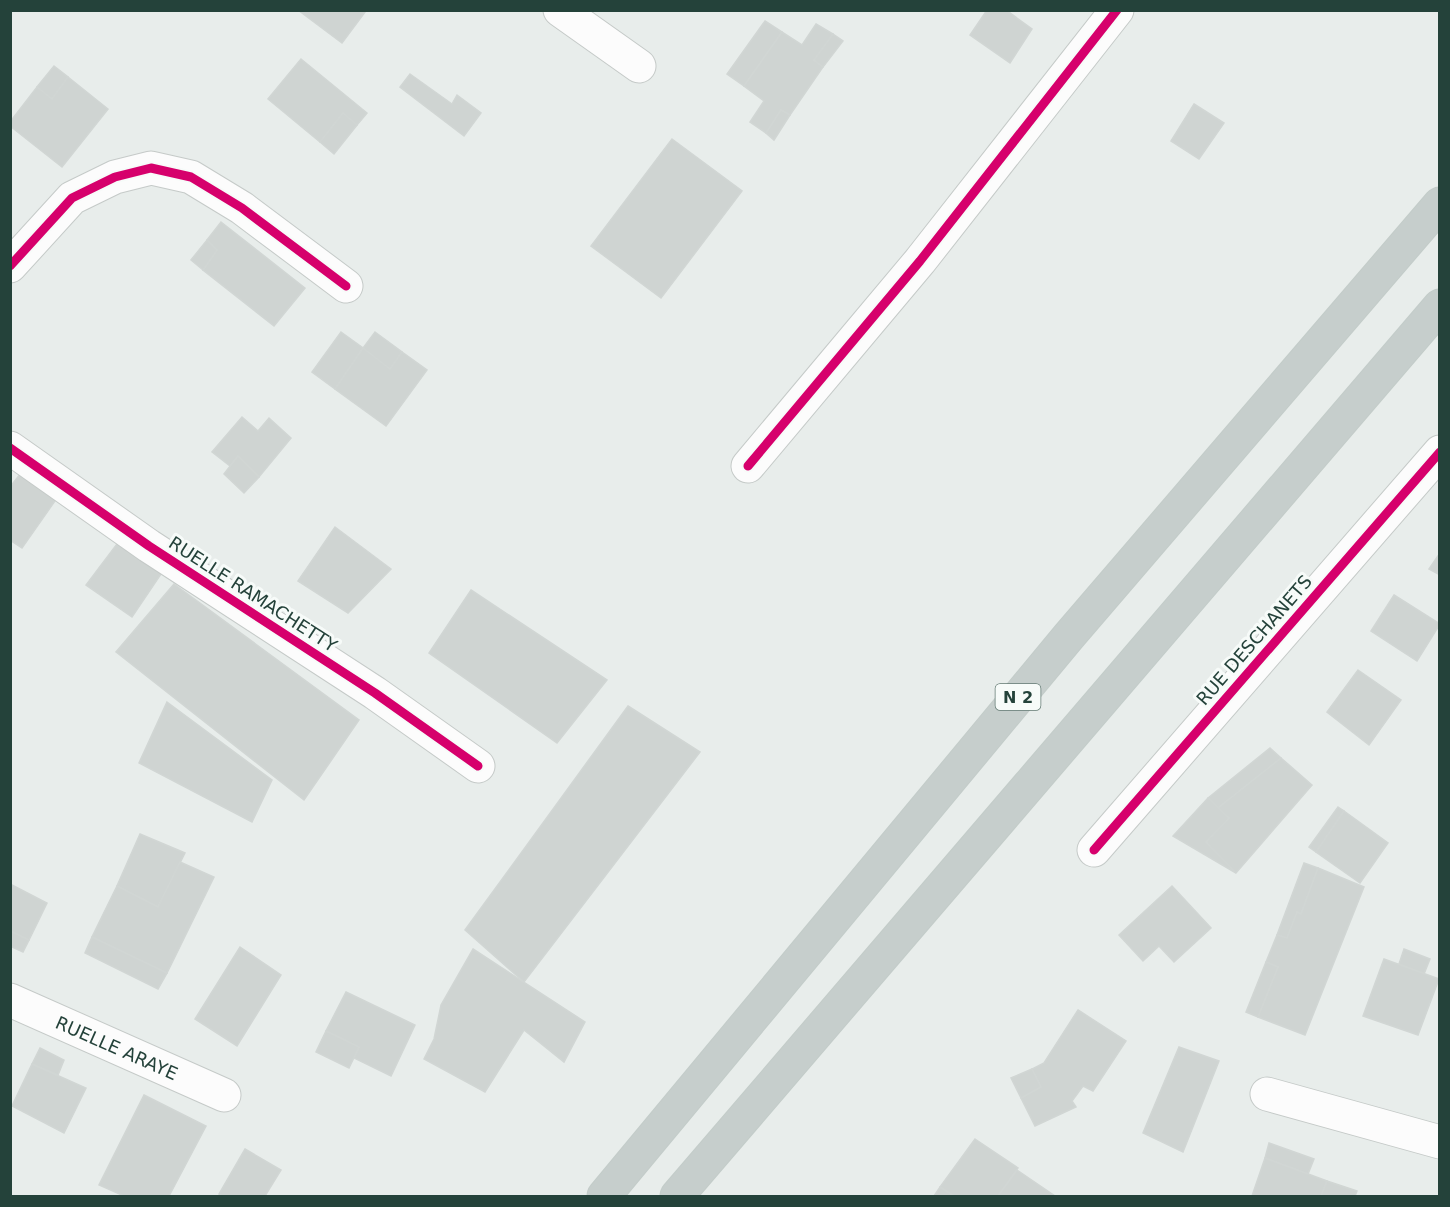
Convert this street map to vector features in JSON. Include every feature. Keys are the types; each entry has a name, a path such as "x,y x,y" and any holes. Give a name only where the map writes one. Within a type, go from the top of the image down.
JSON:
{"highway":[{"name":"N 2","path":"604,1197 1069,636 1440,204"},
{"path":"677,1197 1440,306"}],"street":[{"path":"560,10 639,66"},
{"path":"748,466 920,261 1118,10"},
{"path":"10,267 72,198 116,177 151,168 191,177 242,208 346,286"},
{"name":"RUELLE RAMACHETTY","path":"10,448 149,546 375,693 478,766"},
{"name":"RUE DESCHANETS","path":"1094,850 1440,452"},
{"name":"RUELLE ARAYE","path":"10,1000 224,1095"},
{"path":"1267,1094 1440,1142"}],"building":[{"path":"298,10 363,10 365,12 342,43"},
{"path":"987,10 1006,10 1032,29 1010,63 970,35"},
{"path":"765,21 782,32 744,86 727,74"},
{"path":"816,24 833,34 814,60 823,67 790,115 781,110 766,133 750,122 764,101 744,86 782,32 802,45"},
{"path":"833,34 843,41 823,67 814,60"},
{"path":"301,59 367,113 357,125 343,113 320,142 268,99"},
{"path":"54,66 68,77 52,99 37,87"},
{"path":"410,74 452,104 457,95 481,113 464,136 400,87"},
{"path":"68,77 108,109 62,167 10,126 10,122 37,87 52,99"},
{"path":"1194,104 1224,123 1199,159 1171,141"},
{"path":"781,110 790,115 774,140 766,133"},
{"path":"343,113 357,125 334,154 320,142"},
{"path":"672,139 742,191 661,298 591,246"},
{"path":"221,222 305,288 274,326 203,270 217,250 207,240"},
{"path":"207,240 217,250 203,270 191,260"},
{"path":"341,332 363,348 335,389 312,372"},
{"path":"375,332 402,352 390,369 363,348"},
{"path":"363,348 390,369 402,352 427,370 386,426 335,389"},
{"path":"242,417 258,431 269,418 291,438 259,477 238,456 230,466 212,452"},
{"path":"238,456 259,477 244,493 224,474"},
{"path":"21,473 57,498 22,548 10,540 10,487"},
{"path":"335,527 391,569 348,613 298,581"},
{"path":"117,544 161,574 132,617 86,585"},
{"path":"1440,553 1440,575 1429,569"},
{"path":"174,584 359,720 304,800 116,652"},
{"path":"471,590 607,680 557,743 429,653"},
{"path":"1394,595 1440,624 1417,661 1371,631"},
{"path":"1358,670 1401,700 1369,745 1327,712"},
{"path":"167,702 272,780 252,822 139,763"},
{"path":"628,706 700,752 524,982 465,930"},
{"path":"1270,748 1281,758 1218,808 1208,798"},
{"path":"1281,758 1312,785 1236,873 1206,842 1229,818 1218,808"},
{"path":"1208,798 1229,818 1206,842 1236,873 1173,836"},
{"path":"1338,807 1344,811 1316,852 1309,847"},
{"path":"1344,811 1388,843 1360,883 1316,852"},
{"path":"140,834 185,853 158,907 117,886"},
{"path":"180,862 214,877 167,973 92,937 117,886 158,907"},
{"path":"1304,863 1318,868 1301,914 1297,912 1287,938 1277,935"},
{"path":"1318,868 1364,887 1305,1035 1258,1017 1278,967 1266,962 1277,935 1287,938 1297,912 1301,914"},
{"path":"10,884 47,903 29,940 10,931"},
{"path":"1172,886 1211,928 1174,962 1159,946 1143,961 1119,935"},
{"path":"10,931 29,940 23,952 10,946"},
{"path":"92,937 167,973 158,989 85,953"},
{"path":"240,947 281,975 237,1046 195,1019"},
{"path":"473,949 585,1022 564,1062 524,1030 485,1092 424,1059 434,1039 441,1005"},
{"path":"1404,949 1430,959 1424,974 1399,964"},
{"path":"1384,959 1439,979 1418,1035 1363,1016"},
{"path":"1266,962 1278,967 1258,1017 1246,1012"},
{"path":"346,992 415,1025 391,1076 354,1058 359,1047 326,1031"},
{"path":"1078,1010 1126,1041 1093,1091 1083,1086 1072,1101 1076,1107 1035,1126 1021,1098 1041,1087 1032,1069 1044,1063"},
{"path":"326,1031 359,1047 349,1068 316,1052"},
{"path":"1179,1047 1219,1061 1183,1152 1143,1133"},
{"path":"40,1048 64,1060 58,1075 32,1064"},
{"path":"32,1064 86,1088 64,1133 12,1106"},
{"path":"1032,1069 1041,1087 1021,1098 1011,1078"},
{"path":"144,1095 206,1126 169,1196 124,1196 99,1185"},
{"path":"975,1139 1018,1168 998,1196 954,1196 940,1187"},
{"path":"1269,1143 1314,1159 1308,1174 1265,1158"},
{"path":"245,1149 281,1170 265,1196 222,1196 219,1194"},
{"path":"1265,1158 1327,1181 1321,1196 1252,1196"},
{"path":"1017,1170 1055,1196 998,1196"},
{"path":"1327,1181 1357,1191 1355,1196 1321,1196"},
{"path":"940,1187 954,1196 934,1196"}],"cycle path":[{"path":"748,466 920,261 1117,10"},
{"path":"10,266 72,198 115,177 151,168 191,177 242,208 346,286"},
{"path":"10,448 149,546 375,693 478,766"},
{"path":"1094,850 1440,452"}]}
